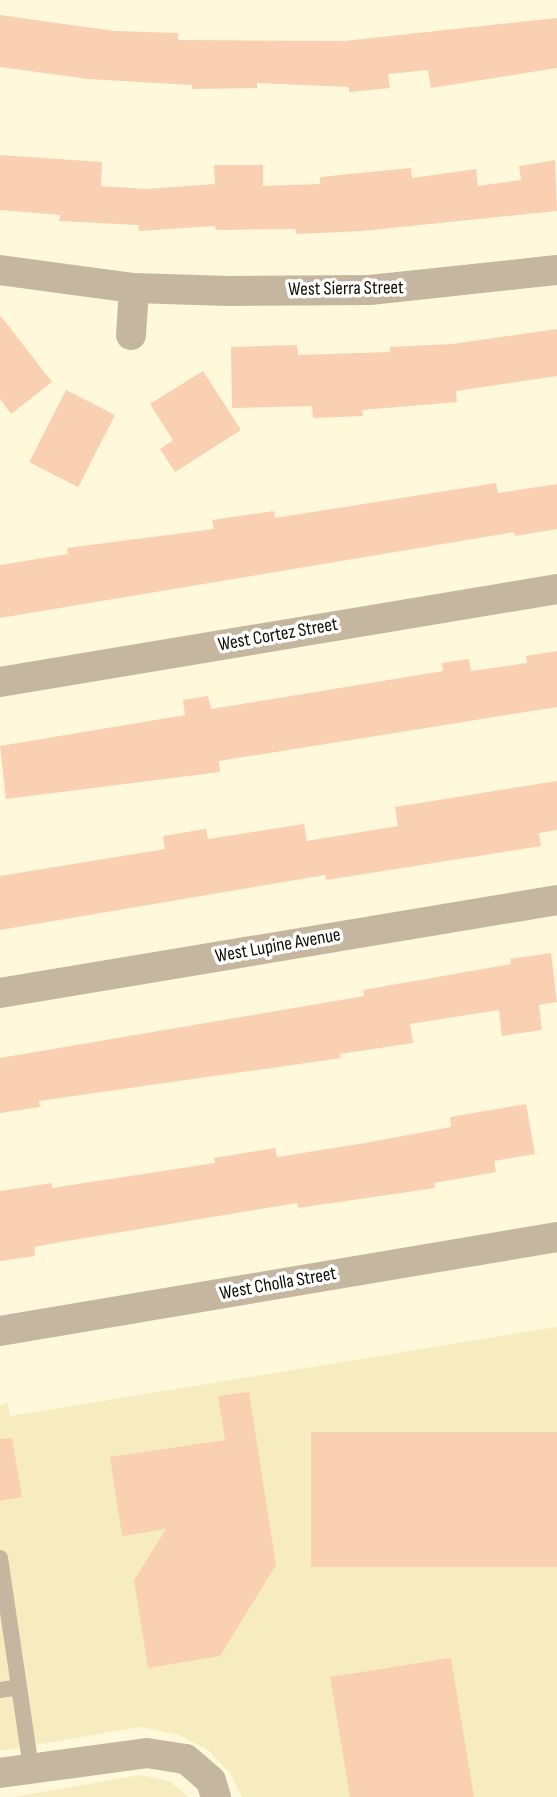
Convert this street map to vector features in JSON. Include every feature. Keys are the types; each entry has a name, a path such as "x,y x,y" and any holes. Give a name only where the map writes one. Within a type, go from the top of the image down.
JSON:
{"street":[{"name":"West Sierra Street","path":"0,270 134,288 370,290 557,270"},
{"path":"131,335 134,288"},
{"name":"West Cortez Street","path":"0,682 557,589"},
{"name":"West Lupine Avenue","path":"0,993 557,900"},
{"name":"West Cholla Street","path":"0,1331 557,1237"},
{"path":"0,1773 147,1752 186,1759 211,1781 216,1797"}],"lane":[{"path":"0,1558 31,1767"},
{"path":"0,1690 19,1687"}],"shaded area":[{"path":"557,1327 557,1797 242,1797 230,1773 208,1750 179,1735 140,1727 0,1751 0,1405 7,1402 10,1416"},
{"path":"140,1775 169,1781 189,1797 13,1797"}],"building":[{"path":"0,15 114,31 178,33 178,40 344,41 557,18 557,68 431,88 428,70 388,74 390,88 349,92 349,87 257,83 257,88 192,89 192,85 88,79 0,67"},
{"path":"0,155 102,162 101,186 146,189 215,184 214,165 263,165 263,186 320,184 320,177 411,168 412,178 476,169 478,186 521,180 519,166 555,160 557,211 362,231 296,234 296,229 216,230 215,226 139,231 138,225 59,221 60,215 0,210"},
{"path":"0,315 52,382 11,414 0,399"},
{"path":"557,329 557,376 456,391 457,402 362,410 363,416 313,418 312,406 232,408 231,347 297,345 298,355 390,352 390,347 452,344"},
{"path":"203,371 241,430 175,472 160,449 173,440 150,404"},
{"path":"66,390 115,415 78,487 29,462"},
{"path":"496,483 498,493 557,484 557,529 515,536 514,532 0,618 0,565 68,554 67,548 214,529 212,520 274,511 275,518"},
{"path":"557,651 557,707 219,761 220,772 6,799 0,746 185,715 183,700 208,696 211,709 443,671 442,663 469,659 471,671 527,663 526,656"},
{"path":"557,781 557,830 539,833 541,846 326,880 325,875 0,930 0,876 165,849 163,836 206,829 208,839 304,824 307,841 398,826 395,807"},
{"path":"551,953 557,1002 539,1005 542,1030 502,1036 499,1010 410,1024 413,1043 340,1054 341,1058 39,1101 40,1107 0,1113 0,1058 364,996 363,990 511,964 510,959"},
{"path":"526,1104 535,1154 494,1161 496,1172 434,1183 435,1188 298,1208 297,1203 61,1242 34,1247 35,1256 0,1261 0,1191 52,1183 52,1188 215,1163 214,1158 275,1148 277,1157 365,1143 451,1127 450,1117"},
{"path":"249,1392 276,1565 220,1656 148,1668 134,1580 166,1529 122,1536 110,1457 225,1440 218,1396"},
{"path":"311,1432 557,1432 557,1567 311,1567"},
{"path":"12,1438 22,1497 0,1501 0,1439"},
{"path":"451,1658 474,1797 350,1797 330,1677"}]}
